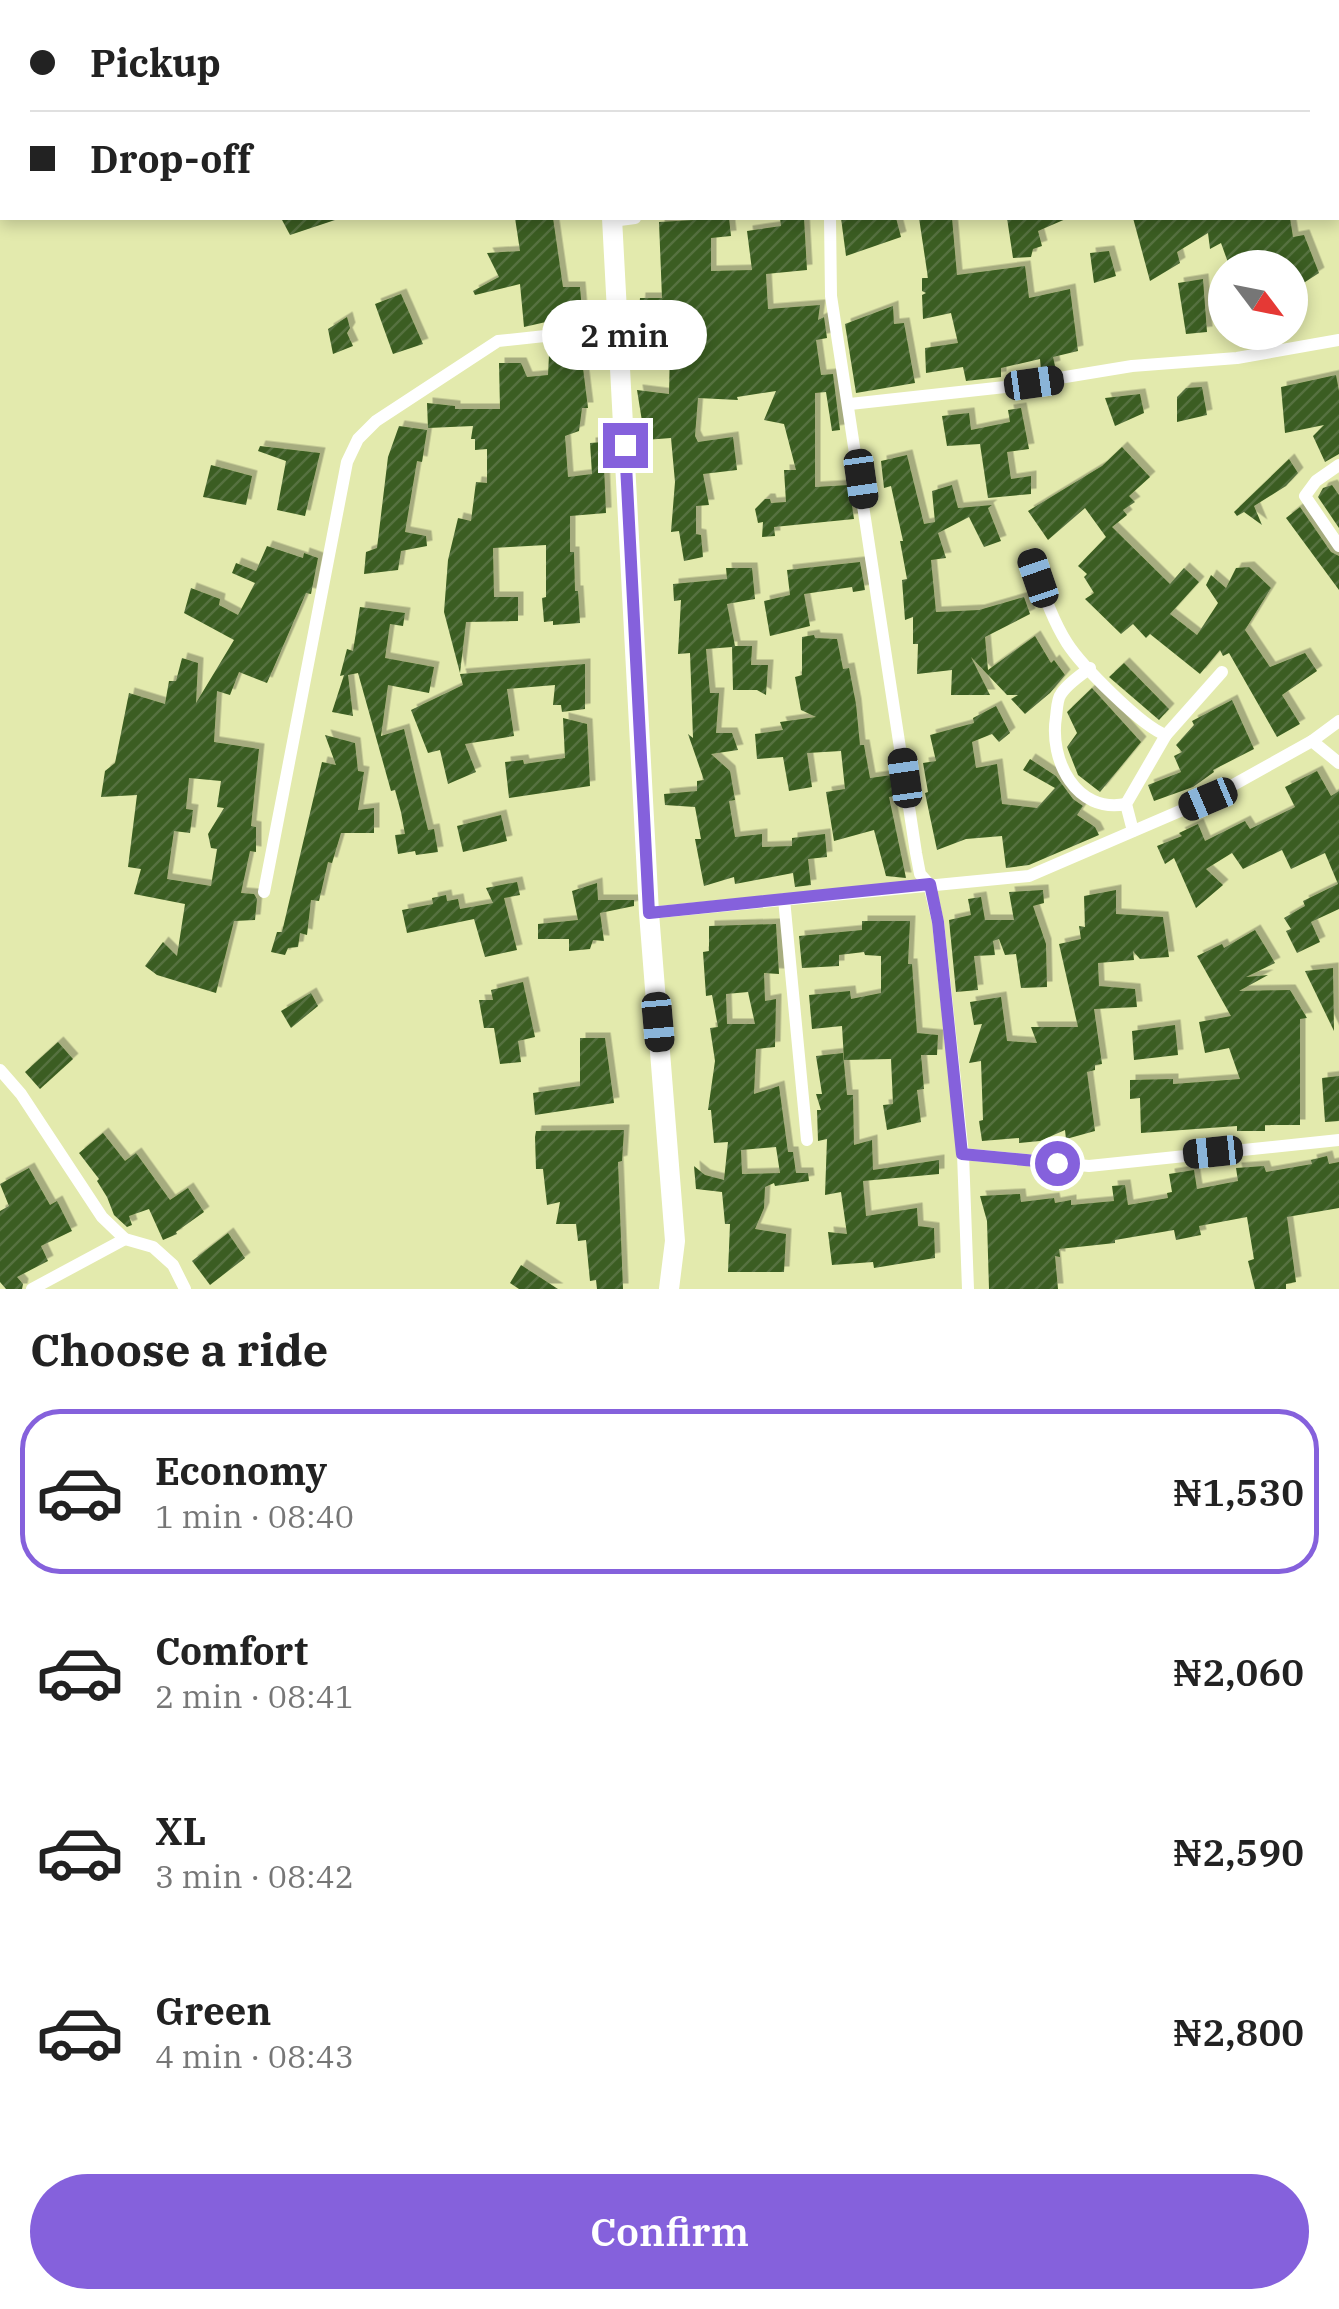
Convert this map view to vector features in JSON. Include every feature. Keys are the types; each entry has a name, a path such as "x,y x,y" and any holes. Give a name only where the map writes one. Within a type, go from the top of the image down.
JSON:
{"main road":[{"path":"612,220 649,913 674,1241 670,1289"}],"street":[{"path":"830,220 831,296 920,874 930,884 938,922 962,1154 968,1289"},
{"path":"264,892 347,462 358,438 376,421 498,341 618,328"},
{"path":"850,404 1005,387 1132,366 1237,358 1339,340"},
{"path":"1339,465 1316,481 1305,496 1339,546"},
{"path":"1030,555 1046,600 1069,646 1128,710 1166,735"},
{"path":"1090,668 1060,695 1055,726 1056,760 1069,780 1093,800 1111,807 1126,804"},
{"path":"1132,831 1126,804 1166,735 1222,672"},
{"path":"649,913 1029,876 1208,799 1312,741 1339,721"},
{"path":"1312,741 1339,764"},
{"path":"784,899 807,1140"},
{"path":"0,1070 21,1094 102,1217 125,1239 154,1246 173,1265 185,1289"},
{"path":"962,1154 1089,1166 1339,1140"},
{"path":"32,1289 125,1239"}],"building":[{"path":"282,220 335,220 290,235"},
{"path":"515,220 553,220 563,287 580,287 583,322 560,324 559,319 524,327 520,284 475,295 473,291 499,277 487,253 520,251"},
{"path":"729,220 731,236 711,238 711,271 752,270 747,231 781,226 780,220 804,220 807,270 766,274 768,309 820,305 818,320 824,317 827,338 816,340 821,375 833,374 840,430 832,431 826,392 815,393 815,487 849,485 854,519 774,527 775,536 762,537 763,522 758,523 755,509 765,499 771,503 786,502 784,470 796,470 784,424 764,420 776,391 737,397 738,400 698,398 698,442 733,437 737,470 703,474 709,505 696,506 696,534 701,535 703,557 684,561 679,531 671,532 675,482 671,438 645,440 637,390 669,394 670,348 637,347 635,310 639,310 640,298 662,298 659,222"},
{"path":"841,220 897,220 901,237 846,256"},
{"path":"919,220 952,220 957,275 1025,266 1029,298 1070,289 1078,351 1053,357 1055,366 1041,370 1040,359 1001,368 1001,377 966,381 963,367 926,373 925,348 958,343 951,313 923,319 922,295 926,293 922,291 922,278 928,278"},
{"path":"1007,220 1063,220 1038,231 1042,246 1033,249 1031,257 1013,258"},
{"path":"1134,220 1290,220 1293,237 1304,235 1319,273 1308,280 1308,250 1224,250 1221,243 1210,249 1208,233 1177,252 1180,263 1150,281"},
{"path":"1109,251 1116,276 1094,283 1090,253"},
{"path":"1203,279 1207,332 1186,334 1178,283"},
{"path":"401,294 423,344 393,354 375,304"},
{"path":"893,306 894,324 904,323 915,383 856,393 845,324"},
{"path":"347,317 347,333 353,346 333,354 328,329"},
{"path":"581,352 588,408 582,408 579,431 565,436 568,477 592,474 590,443 603,442 606,513 570,516 570,552 574,552 580,623 544,622 546,545 493,548 494,597 518,597 518,621 466,622 460,673 444,612 448,560 458,518 471,521 476,482 487,483 487,449 475,450 475,439 471,439 473,426 428,428 427,403 455,409 500,409 499,363 521,363 527,377 548,375 549,355"},
{"path":"1336,375 1339,454 1325,462 1313,436 1324,425 1285,433 1281,387"},
{"path":"1202,387 1207,415 1177,422 1177,397 1186,388"},
{"path":"1140,394 1144,413 1115,426 1105,398"},
{"path":"1021,408 1029,449 1007,452 1011,479 1031,476 1031,494 988,498 980,444 947,446 942,416 969,413 971,430 1010,422 1008,410"},
{"path":"399,426 427,430 422,462 417,461 405,532 426,536 427,546 401,551 398,570 364,574 366,552 377,548 388,457"},
{"path":"260,446 320,453 305,516 277,510 286,461 258,451"},
{"path":"1122,447 1150,477 1129,496 1135,502 1123,510 1127,515 1112,527 1170,584 1184,568 1199,582 1170,614 1197,635 1218,603 1206,585 1211,575 1226,588 1236,568 1249,567 1271,588 1245,630 1270,667 1305,653 1317,671 1282,695 1300,724 1277,737 1229,653 1223,656 1220,650 1200,674 1150,634 1146,638 1133,624 1121,634 1085,599 1094,593 1084,577 1087,574 1078,566 1106,537 1085,508 1048,540 1028,511 1102,466"},
{"path":"907,455 924,524 935,522 932,491 952,485 958,508 992,505 988,508 1001,541 984,547 969,517 938,533 946,558 931,560 936,612 979,610 1024,597 1030,614 985,637 988,670 1035,636 1051,663 1054,660 1065,675 1025,714 1011,699 1018,695 1007,695 971,657 990,695 951,695 952,670 917,674 918,644 913,644 913,617 905,620 902,580 907,579 903,541 891,486 884,488 881,461"},
{"path":"1289,459 1298,473 1286,486 1254,506 1262,525 1244,512 1237,516 1234,512"},
{"path":"211,465 252,476 246,505 203,497"},
{"path":"1332,485 1339,495 1339,528 1318,497 1323,488"},
{"path":"1300,507 1331,552 1339,556 1339,590 1286,518"},
{"path":"267,546 303,558 304,553 318,558 311,594 306,593 267,683 239,672 230,695 217,691 214,742 259,749 251,826 256,827 256,852 250,851 241,893 254,894 257,899 255,920 234,921 216,993 157,975 145,966 163,942 177,956 185,904 134,894 141,869 128,867 137,795 101,797 105,771 115,763 129,693 165,704 169,681 176,681 182,658 198,663 196,703 234,640 184,613 191,588 220,599 219,605 238,615 255,583 232,573 236,563 256,571","holes":["189,778 221,781 217,807 224,808 208,834 211,848 217,849 211,886 167,879 174,831 190,833 193,810 186,809"]},
{"path":"860,562 865,590 853,592 852,587 804,594 810,626 770,636 764,601 790,595 787,570"},
{"path":"726,568 752,568 755,599 727,604 735,646 752,646 751,665 768,665 766,695 757,690 733,690 732,647 706,649 710,693 719,693 716,733 732,733 738,750 711,754 730,771 735,800 729,801 735,837 762,834 762,847 792,846 792,838 825,834 827,857 808,859 811,885 795,887 793,873 735,884 734,877 704,886 695,839 701,839 695,807 665,805 664,794 697,791 697,781 704,780 688,734 693,738 690,653 678,654 681,600 674,601 673,584 727,579"},
{"path":"360,607 405,613 403,626 390,624 385,658 434,667 429,693 388,685 381,736 404,729 428,830 434,829 438,852 398,854 395,835 405,834 401,812 395,790 391,791 358,673 348,675 353,716 332,712 344,675 340,676 347,649 353,651"},
{"path":"802,637 837,639 843,669 849,668 860,745 864,745 870,778 892,775 895,796 889,797 906,878 886,876 874,830 834,841 826,792 845,789 841,751 807,753 812,787 789,791 783,757 757,759 755,734 783,730 780,722 816,717 801,710 795,677 802,675"},
{"path":"1124,663 1169,709 1159,720 1109,677"},
{"path":"585,664 585,709 562,712 561,705 553,705 555,685 507,689 514,736 465,744 476,772 448,784 440,750 428,753 411,710 463,685 460,674"},
{"path":"1092,688 1141,742 1100,792 1078,775 1067,747 1077,733 1067,712"},
{"path":"1232,700 1254,749 1213,770 1193,787 1154,801 1148,785 1181,772 1174,756 1182,752 1176,745 1194,725 1192,721"},
{"path":"996,706 1010,733 999,742 992,734 972,742 976,768 997,764 1002,804 1037,808 1055,788 1023,770 1030,759 1056,776 1083,806 1077,815 1095,827 1099,835 1029,865 1006,868 1002,836 966,839 937,850 923,763 936,761 930,735 974,723 973,718"},
{"path":"563,718 587,724 590,786 509,798 505,762 523,760 524,764 565,758"},
{"path":"325,735 355,743 358,771 364,772 358,810 374,808 374,833 341,833 332,863 328,862 319,901 311,900 307,935 300,933 298,947 288,948 285,955 271,952 277,932 282,932 322,762 336,765"},
{"path":"1317,771 1331,796 1339,791 1339,909 1311,922 1320,942 1297,953 1284,918 1305,906 1303,901 1338,884 1325,853 1291,869 1282,850 1243,869 1232,853 1206,869 1223,885 1196,908 1174,858 1165,864 1157,846 1182,836 1179,833 1198,824 1205,841 1245,821 1250,829 1295,807 1285,787"},
{"path":"501,815 507,841 463,852 457,826"},
{"path":"517,882 520,895 504,898 517,950 485,957 474,919 407,933 402,910 433,904 432,898 446,895 447,901 458,899 460,909 493,903 486,888"},
{"path":"597,883 598,900 634,900 634,906 600,913 604,941 593,940 590,949 569,951 569,939 538,939 538,924 578,920 572,891"},
{"path":"1043,890 1044,903 1033,906 1046,944 1047,987 1021,988 1016,954 1005,955 999,939 993,941 995,955 974,956 978,990 956,992 949,920 971,915 968,899 981,897 985,920 1014,920 1009,892"},
{"path":"1116,890 1116,914 1163,917 1169,957 1140,959 1133,951 1134,960 1098,963 1099,986 1135,989 1137,1007 1094,1009 1102,1064 1087,1072 1095,1131 1066,1139 1065,1130 1040,1141 982,1141 981,1061 969,1063 982,1024 974,1025 970,1002 1001,997 1007,1041 1037,1043 1031,1027 1078,1027 1059,944 1081,939 1079,926 1085,927 1084,896"},
{"path":"862,921 910,921 908,964 912,964 917,1033 938,1035 937,1055 921,1055 924,1089 917,1090 921,1122 887,1130 883,1105 893,1104 891,1059 844,1060 842,1026 812,1029 809,995 850,991 851,999 881,993 881,956 864,952 839,955 839,966 802,968 799,936 862,930"},
{"path":"776,924 779,974 764,973 765,1001 776,999 775,1047 756,1049 754,1094 779,1086 788,1152 793,1152 796,1173 808,1173 809,1181 765,1187 764,1208 755,1229 786,1234 784,1272 728,1272 730,1224 725,1224 722,1192 696,1189 694,1166 705,1175 724,1180 728,1142 714,1143 708,1110 715,1061 710,1028 718,1027 712,995 706,996 703,952 709,951 709,926","holes":["748,992 755,1024 727,1024 726,994","776,1147 780,1173 742,1174 741,1150"]},
{"path":"1255,930 1275,963 1246,977 1268,975 1239,991 1290,990 1307,1018 1300,1019 1300,1125 1265,1125 1265,1131 1237,1131 1237,1126 1141,1133 1140,1098 1130,1099 1130,1080 1173,1079 1173,1084 1240,1079 1229,1048 1205,1053 1199,1022 1231,1016 1197,956 1222,944 1224,948"},
{"path":"1333,968 1334,1031 1305,971"},
{"path":"523,982 535,1037 518,1041 521,1062 500,1064 494,1028 484,1028 479,1000 493,1000 491,990"},
{"path":"311,993 318,1006 291,1028 281,1011"},
{"path":"1175,1025 1178,1055 1134,1060 1132,1031"},
{"path":"580,1038 605,1038 614,1103 535,1115 533,1093 580,1086"},
{"path":"58,1042 73,1059 40,1089 25,1072"},
{"path":"843,1053 847,1095 853,1095 854,1145 872,1140 873,1170 939,1160 939,1174 863,1181 866,1216 917,1208 918,1226 934,1228 935,1258 874,1268 873,1262 832,1265 828,1232 847,1234 841,1192 825,1195 827,1139 818,1141 817,1110 821,1110 816,1094 822,1094 816,1056"},
{"path":"1339,1076 1339,1121 1325,1122 1322,1078"},
{"path":"624,1130 622,1161 618,1162 623,1289 597,1289 596,1280 590,1281 586,1240 578,1241 576,1224 556,1224 560,1202 547,1205 543,1169 536,1169 536,1131"},
{"path":"103,1133 125,1161 136,1153 170,1200 188,1188 204,1212 163,1240 149,1209 129,1216 132,1225 127,1227 114,1215 99,1179 79,1153"},
{"path":"1327,1156 1329,1164 1339,1162 1339,1208 1287,1217 1296,1282 1286,1284 1286,1289 1255,1289 1248,1261 1254,1259 1247,1217 1199,1226 1201,1235 1176,1240 1174,1230 1115,1243 1059,1249 1060,1257 1055,1256 1058,1289 989,1289 987,1221 980,1196 1020,1194 1021,1202 1054,1198 1055,1203 1071,1200 1071,1205 1114,1201 1112,1186 1125,1185 1128,1205 1168,1198 1167,1193 1172,1192 1169,1174 1194,1170 1197,1189 1238,1181 1236,1168 1264,1166 1266,1172 1312,1164 1311,1160"},
{"path":"29,1168 50,1205 57,1201 72,1231 41,1246 48,1261 17,1277 22,1289 6,1289 0,1282 0,1211 9,1206 0,1184"},
{"path":"228,1233 245,1258 210,1285 192,1261"},
{"path":"521,1265 558,1289 519,1289 510,1283"}],"route":[{"path":"625,445 649,913 930,884 938,922 962,1154 1057,1163"}]}
